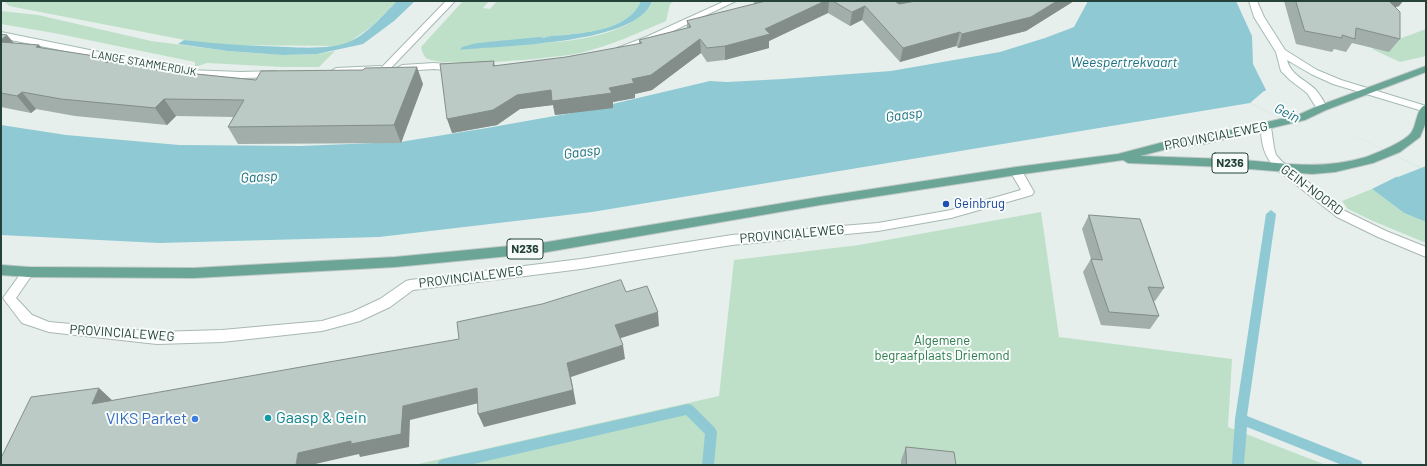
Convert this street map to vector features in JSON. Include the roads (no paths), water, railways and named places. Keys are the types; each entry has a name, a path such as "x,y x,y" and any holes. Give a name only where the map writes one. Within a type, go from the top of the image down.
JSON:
{"main road":[{"name":"PROVINCIALEWEG","path":"1,270 28,272 194,274 395,262 541,248 813,202 1016,171 1118,158 1179,142 1205,140 1302,118 1322,108 1426,69"},
{"name":"PROVINCIALEWEG","path":"1118,158 1280,166 1312,170 1335,168 1365,161 1389,152 1416,134 1426,109"}],"street":[{"path":"385,69 451,1"},
{"path":"613,52 649,39 732,1"},
{"path":"1253,1 1259,16 1281,52 1283,66 1288,72 1312,91 1322,108"},
{"name":"LANGE STAMMERDIJK","path":"1,35 188,72 241,75 287,73"},
{"path":"1281,52 1314,72 1337,82 1426,109"},
{"path":"325,72 434,66 469,68"},
{"name":"GEIN-NOORD","path":"1266,127 1267,147 1269,154 1280,166 1341,214 1382,234 1426,252"},
{"name":"PROVINCIALEWEG","path":"28,272 9,298 28,319 49,326 157,338 222,336 322,326 355,317 385,303 410,285 574,265 732,240 878,227 951,214 1028,192 1016,171"}],"water":[{"path":"397,1 415,1 394,21 363,44 317,54 283,55 228,51 178,44 184,40 236,45 295,47 320,47 344,44 357,38 376,23"},
{"path":"641,1 652,1 641,16 622,27 596,35 535,44 460,50 462,47 477,43 540,37 544,38 597,30 619,23 628,18"},
{"name":"Weespertrekvaart","path":"1088,1 1236,1 1252,36 1253,64 1266,90 1264,92 1421,168 1426,166 1426,222 1404,213 1372,189 1398,176 1250,103 592,212 379,237 159,243 1,235 1,125 66,135 179,145 300,146 400,142 583,111 710,81 727,82 783,79 891,71 1000,52 1074,27"}],"waterway":[{"path":"1241,419 1271,214"},
{"path":"443,465 688,409 711,432 708,465"},
{"path":"1238,465 1241,419"},
{"path":"1241,419 1357,465"}],"place":[{"name":"Geinbrug","path":"946,204"},
{"name":"Gaasp & Gein","path":"268,418"},
{"name":"VIKS Parket","path":"195,419"}],"water label":[{"name":"Gein","path":"1287,113"},
{"name":"Gaasp","path":"904,115"},
{"name":"Gaasp","path":"582,152"},
{"name":"Gaasp","path":"259,177"}],"park label":[{"name":"Algemene begraafplaats Driemond","path":"942,348"}]}
